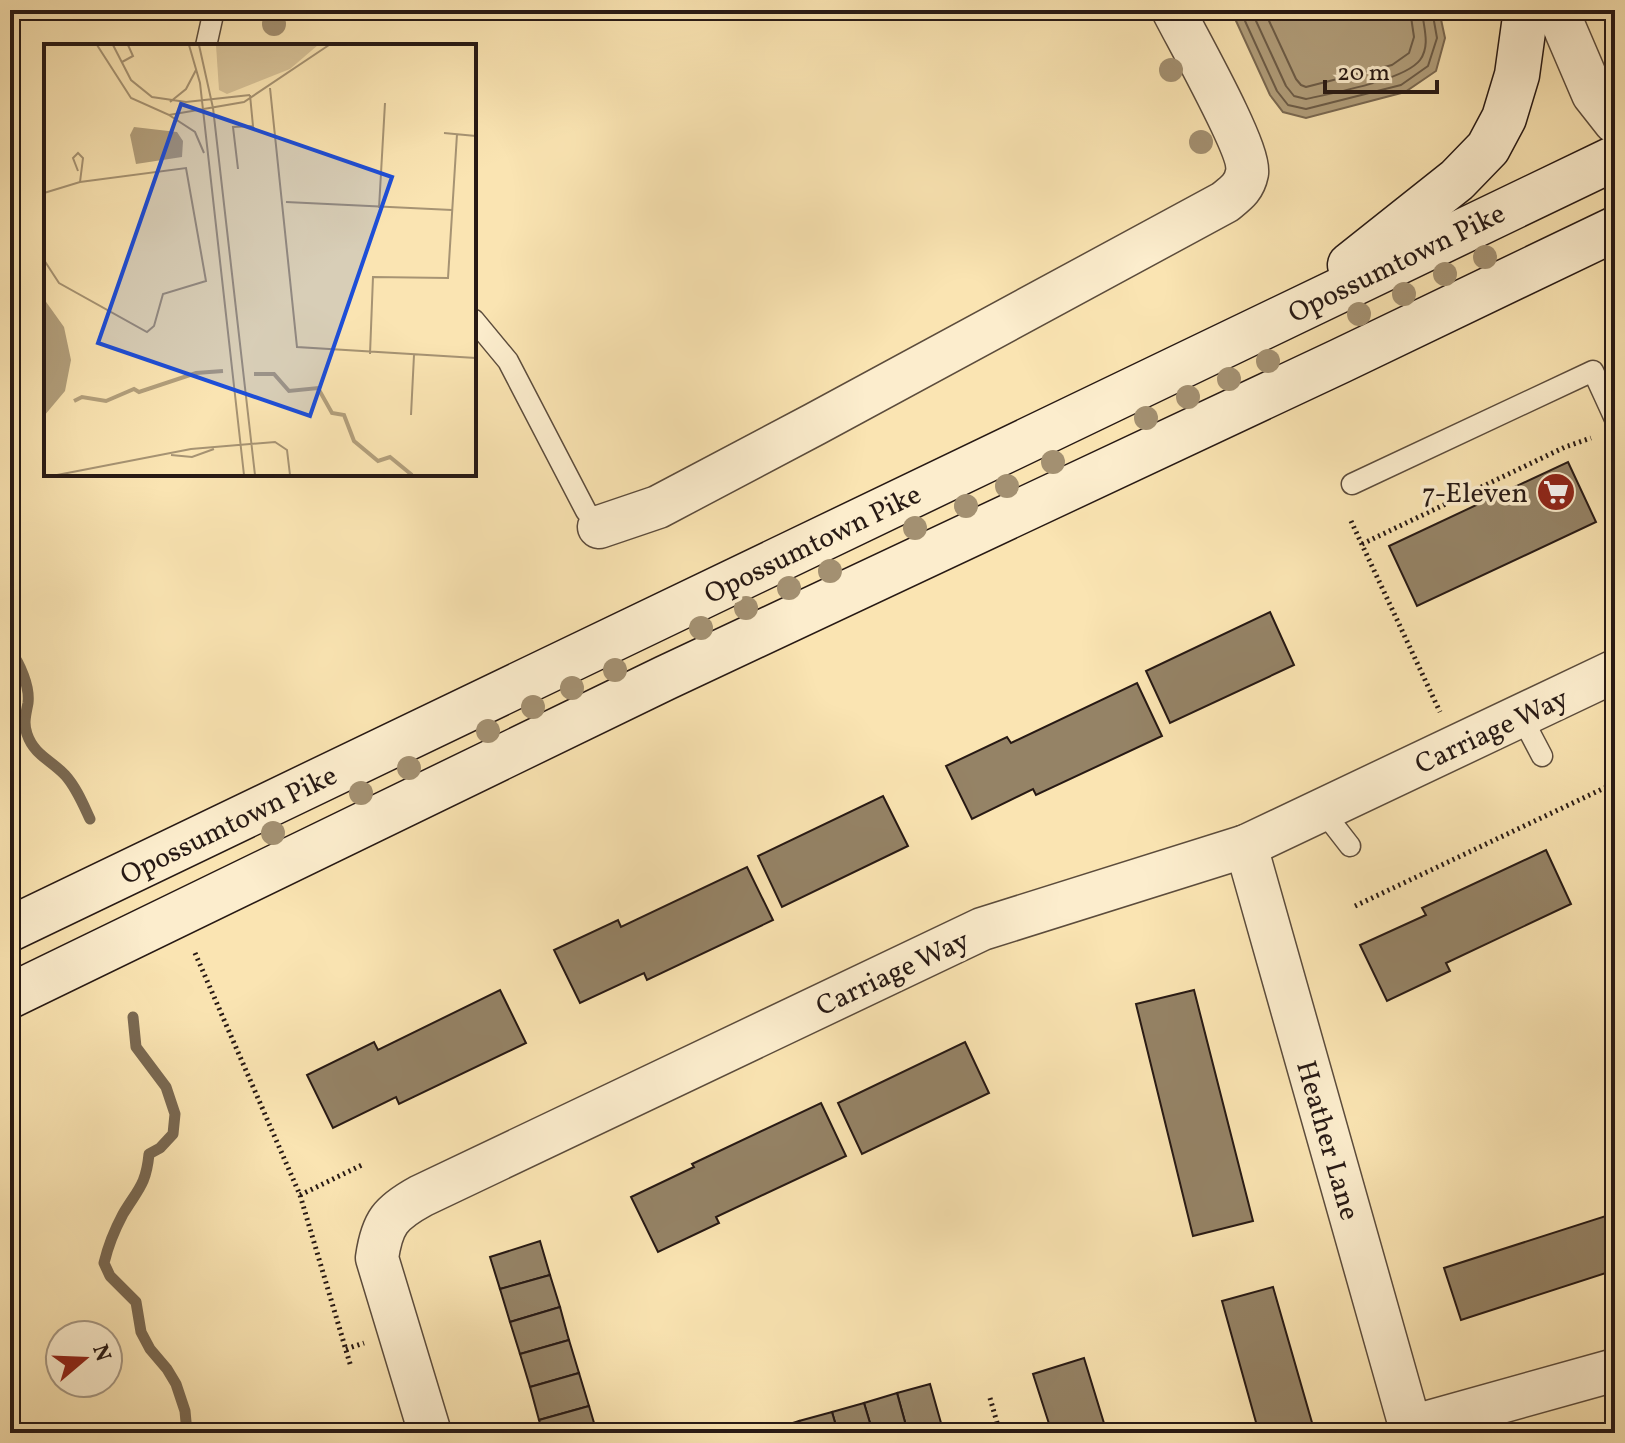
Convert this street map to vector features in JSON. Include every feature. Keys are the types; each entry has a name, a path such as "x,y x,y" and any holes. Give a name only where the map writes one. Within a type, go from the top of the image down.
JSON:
{"main road":[{"path":"1292,312 1457,180 1488,148 1504,118 1517,75 1526,10"},
{"name":"Opossumtown Pike","path":"10,929 1615,158"},
{"name":"Opossumtown Pike","path":"10,996 665,678 1615,229"}],"street":[{"path":"599,527 658,507 1225,202 1242,189 1248,170 1244,153 1173,10"},
{"path":"1557,10 1593,94 1615,122"},
{"name":"Carriage Way","path":"430,1433 377,1258 380,1235 402,1206 982,929 1246,846 1615,671"},
{"name":"Heather Lane","path":"1246,846 1412,1430"},
{"path":"1412,1430 1615,1370"}],"lane":[{"path":"206,44 214,10"},
{"path":"476,322 508,361 586,511 599,527"},
{"path":"1352,484 1593,371 1615,419"},
{"path":"1521,716 1542,756"},
{"path":"1322,810 1350,846"}],"path":[{"path":"1362,544 1565,447 1591,438"},
{"path":"1351,521 1441,714"},
{"path":"1355,906 1615,783"},
{"path":"195,953 300,1195 351,1367"},
{"path":"300,1195 364,1164"},
{"path":"990,1398 1000,1433"},
{"path":"10,1424 51,1426"}],"water":[{"path":"1231,10 1439,10 1445,38 1436,71 1405,92 1306,118 1283,112 1270,95"}],"building":[{"path":"1568,462 1596,522 1417,606 1389,546"},
{"path":"1270,612 1294,665 1170,723 1146,671"},
{"path":"1137,683 1162,736 1036,795 1033,789 972,819 946,766 1007,737 1011,743"},
{"path":"883,796 908,846 782,907 758,856"},
{"path":"1546,850 1571,904 1446,963 1450,971 1387,1001 1360,945 1426,915 1422,908"},
{"path":"747,867 773,920 647,980 644,973 580,1003 554,950 618,920 621,927"},
{"path":"500,990 526,1043 399,1104 396,1097 333,1128 307,1075 374,1042 378,1050"},
{"path":"1194,990 1253,1221 1193,1236 1136,1004"},
{"path":"965,1042 989,1093 862,1154 838,1103"},
{"path":"821,1103 846,1156 716,1217 719,1223 658,1252 631,1197 694,1167 692,1164"},
{"path":"1615,1213 1615,1270 1461,1320 1444,1268"},
{"path":"540,1241 550,1275 500,1289 490,1257"},
{"path":"550,1275 560,1307 510,1322 500,1289"},
{"path":"1273,1287 1315,1433 1259,1433 1222,1301"},
{"path":"560,1307 569,1340 520,1354 510,1322"},
{"path":"569,1340 579,1373 530,1387 520,1354"},
{"path":"1084,1358 1107,1433 1052,1433 1033,1374"},
{"path":"579,1373 589,1406 539,1420 530,1387"},
{"path":"930,1384 943,1430 908,1433 897,1393"},
{"path":"897,1393 908,1433 873,1433 864,1403"},
{"path":"864,1403 873,1433 838,1433 832,1412"},
{"path":"589,1406 597,1433 543,1433 539,1420"},
{"path":"832,1412 838,1433 803,1433 799,1421"},
{"path":"799,1421 803,1433 767,1433 767,1431"}],"waterway":[{"path":"10,650 26,682 28,703 25,726 30,741 69,780 90,819"},
{"path":"133,1017 136,1047 166,1087 175,1114 173,1134 160,1148 149,1154 143,1180 117,1226 104,1263 110,1276 136,1302 141,1332 176,1384 185,1411 187,1433"}],"place":[{"name":"7-Eleven","path":"1556,492"}]}
